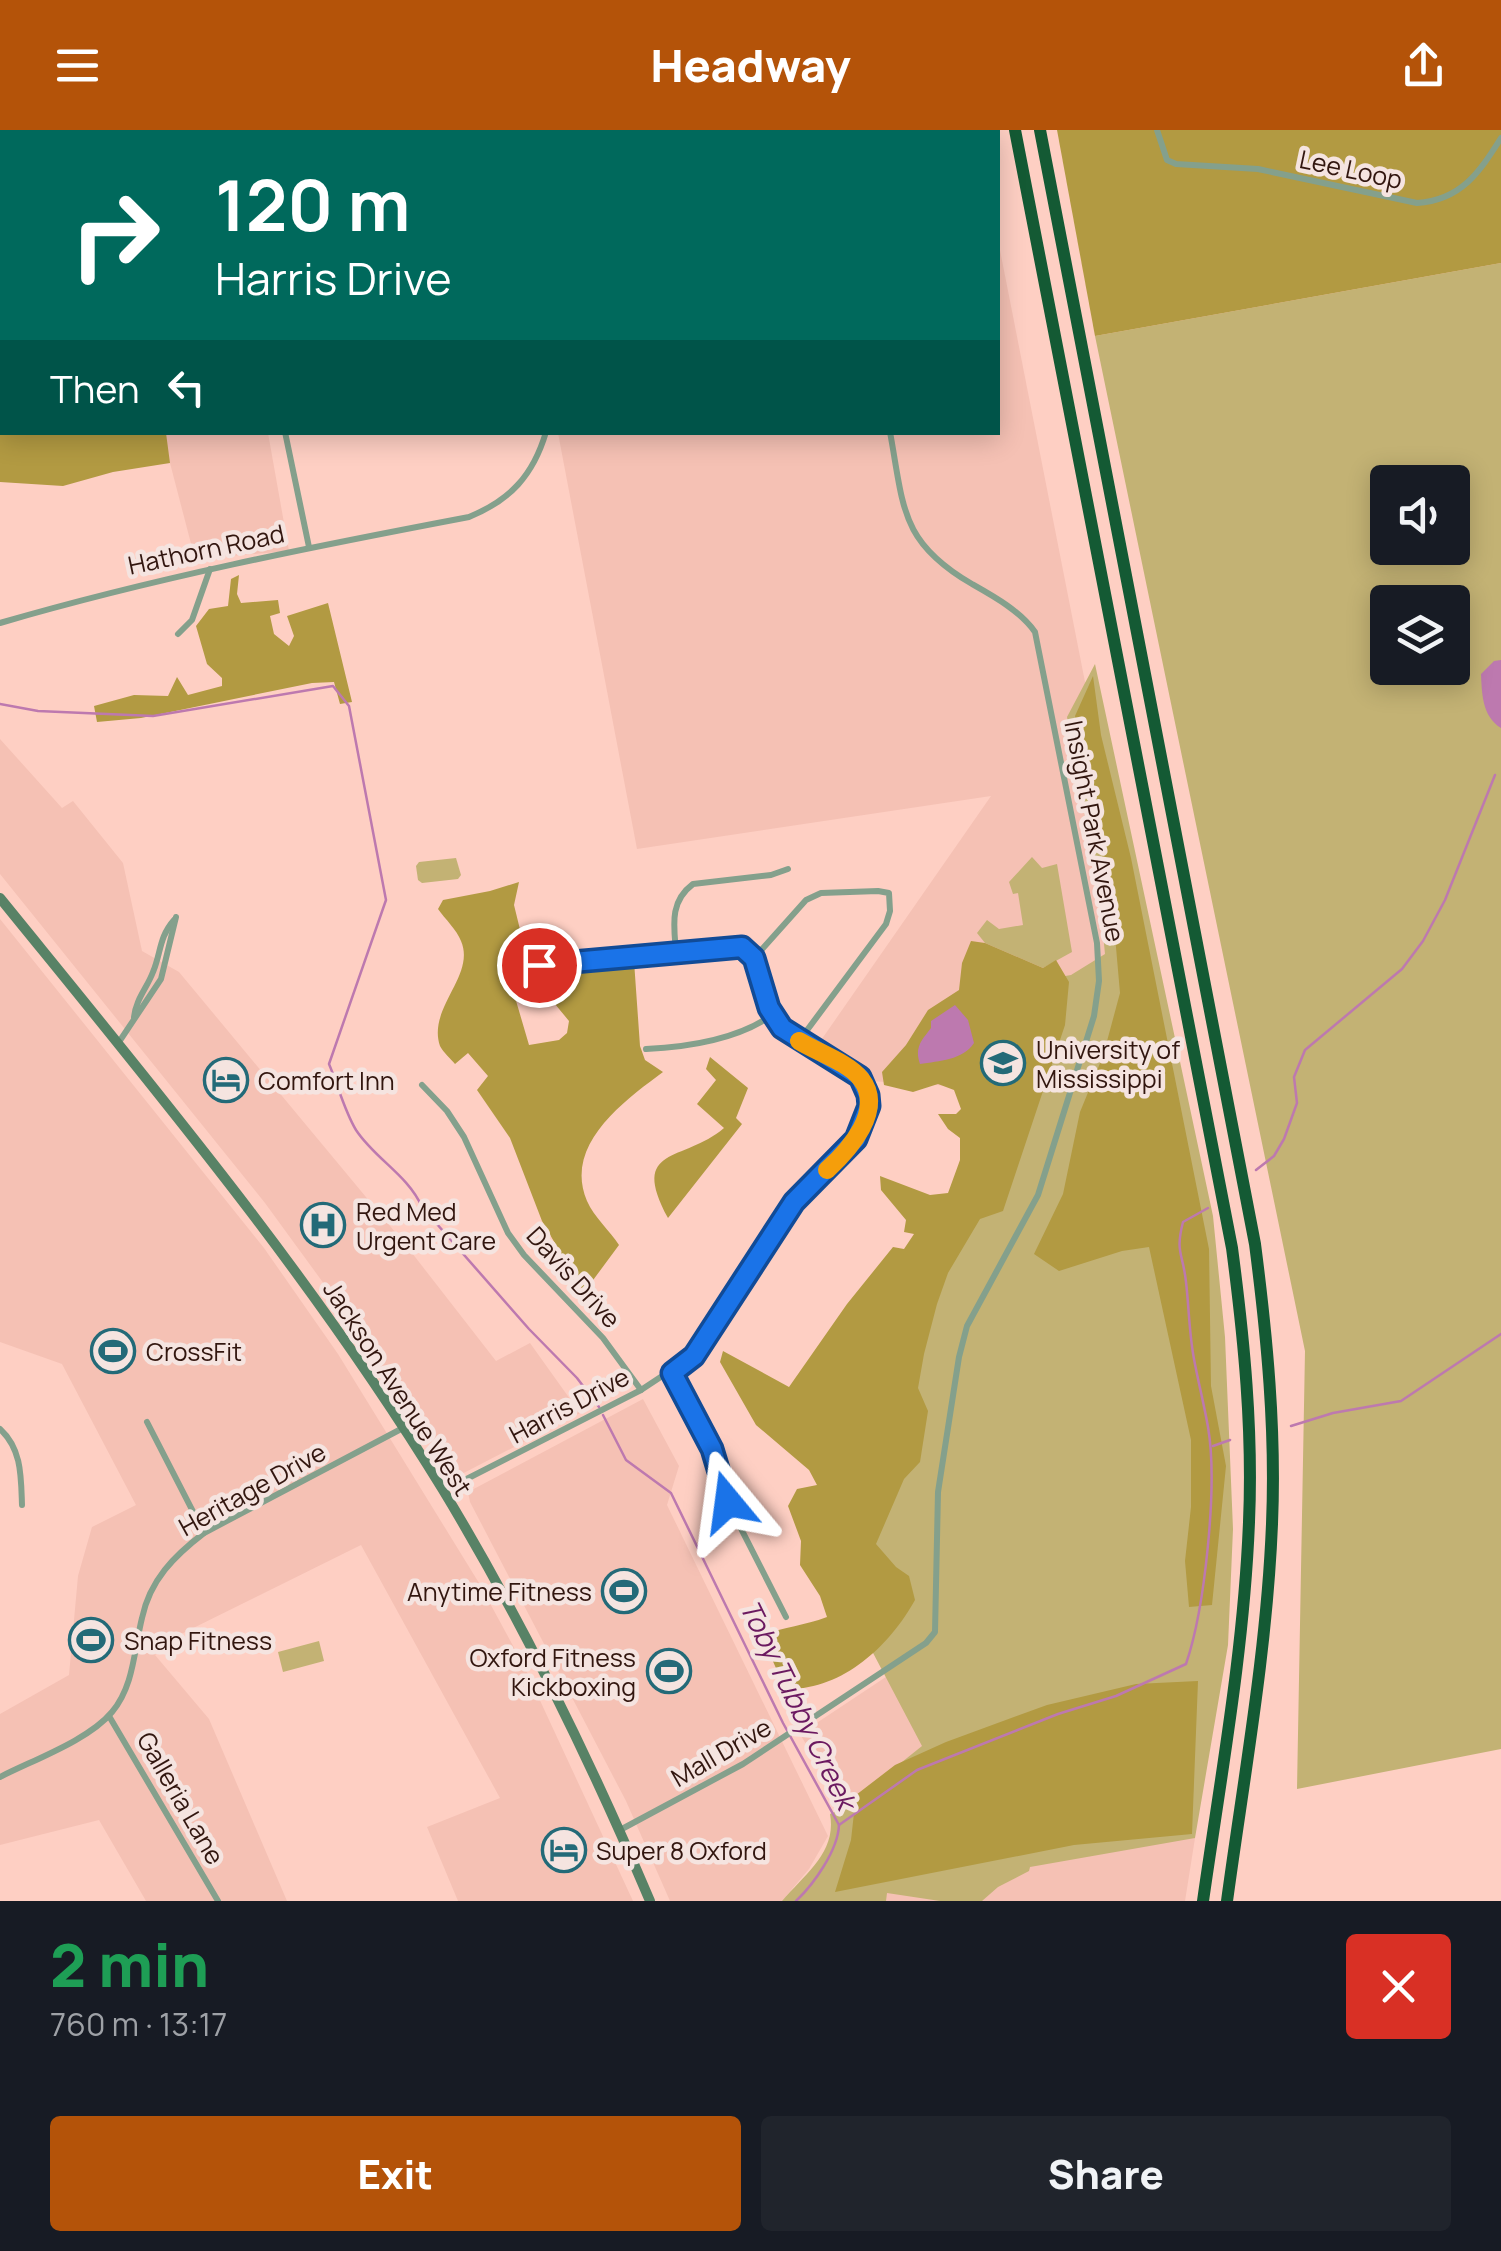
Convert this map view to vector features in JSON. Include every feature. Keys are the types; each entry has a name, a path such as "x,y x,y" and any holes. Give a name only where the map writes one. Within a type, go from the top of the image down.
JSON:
{"highway":[{"path":"1016,130 1228,1229 1245,1344 1250,1432 1249,1522 1232,1693 1203,1901"},
{"path":"1040,130 1255,1244 1268,1340 1272,1524 1254,1709 1227,1901"}],"main road":[{"name":"Jackson Avenue West","path":"0,898 286,1258 403,1428 540,1664 650,1901"}],"street":[{"name":"Lee Loop","path":"1157,130 1166,160 1176,164 1258,169 1417,203 1438,202 1455,194 1476,174 1501,138"},
{"name":"Hathorn Road","path":"0,623 114,590 309,547 286,435"},
{"path":"309,547 468,517 493,507 526,477 545,435"},
{"name":"Insight Park Avenue","path":"891,435 904,509 918,541 936,561 1020,615 1034,632 1098,943 1099,982 1094,1016 1038,1195 967,1326 959,1356 938,1492 935,1632"},
{"path":"178,634 192,620 210,569"},
{"path":"676,952 673,913 684,890 692,884 771,875 788,869"},
{"path":"530,966 742,947 754,958 806,900 821,893 878,890 889,894 886,924 798,1041"},
{"path":"118,1044 161,979 176,916 164,932 156,966 135,1007 134,1018"},
{"name":"Harris Drive","path":"443,1491 641,1390 694,1356 794,1202 856,1139 866,1117 868,1095 860,1077 798,1041 772,1015 754,958"},
{"path":"646,1049 701,1042 772,1015"},
{"name":"Davis Drive","path":"422,1084 464,1136 508,1232 524,1255 603,1338 641,1390"},
{"path":"672,1373 712,1449 728,1502 786,1617"},
{"path":"147,1422 204,1533"},
{"path":"0,1428 16,1450 22,1505"},
{"name":"Heritage Drive","path":"109,1716 129,1681 153,1587 178,1553 204,1533 403,1428"},
{"name":"Mall Drive","path":"620,1830 727,1774 780,1741 926,1643 935,1632"},
{"path":"0,1778 91,1730 109,1716"},
{"name":"Galleria Lane","path":"109,1716 218,1901"}],"shaded area":[{"path":"1057,130 1501,130 1501,263 1095,336"},
{"name":"University of Mississippi","path":"1000,250 1111,814 1195,1838 1185,1901 829,1901 841,1803 800,1734 922,1653 1060,1093 870,1081 817,1046 991,796 637,849 558,435 1000,435"},
{"path":"1501,263 1501,1749 1297,1789 1305,1351 1095,336"},
{"path":"0,435 268,435 289,551 195,559 170,463 0,475"},
{"path":"0,435 166,435 170,463 113,472 63,486 0,482"},
{"path":"239,575 237,594 241,603 278,600 280,613 270,616 274,634 289,646 294,636 287,616 328,603 352,702 340,704 334,682 312,683 141,718 97,722 94,706 134,695 168,696 177,677 188,695 222,686 222,678 207,664 196,626 209,609 228,606 231,579"},
{"path":"1501,660 1501,728 1487,711 1481,674 1494,661"},
{"path":"1095,664 1213,1216 1225,1337 1233,1529 1228,1645 1195,1838 1030,1867 982,1901 940,1901 887,1893 886,1901 782,1901 824,1851 831,1828 830,1814 847,1806 922,1746 862,1632 834,1544 975,1188 1001,987 1071,975 1105,954 1099,894 1067,717"},
{"path":"1093,676 1101,735 1131,858 1209,1249 1211,1386 1226,1466 1212,1605 1189,1607 1185,1561 1191,1507 1191,1440 1149,1247 1122,1251 1059,1271 1034,1254 1063,1194 1080,1112 1103,1056 1120,993 1113,913 1075,716"},
{"path":"0,739 62,808 73,801 123,863 142,951 179,972 405,1244 496,1361 530,1343 580,1413 454,1478 265,1203 0,874"},
{"path":"1032,857 1042,868 1057,864 1072,952 1043,968 985,943 977,933 987,920 999,929 1023,925 1018,893 1013,894 1009,882"},
{"path":"456,858 461,875 458,879 422,883 418,880 419,862"},
{"path":"519,882 514,905 526,954 523,977 512,987 529,1045 559,1040 567,1033 569,1021 550,998 545,972 634,961 640,1046 645,1060 663,1072 601,1126 583,1161 587,1201 619,1245 585,1291 550,1258 556,1245 542,1221 510,1138 477,1090 488,1076 468,1053 455,1064 440,1046 440,1018 458,980 464,954 459,937 438,909 443,900"},
{"path":"0,919 264,1248 338,1354 479,1583 524,1666 633,1901 458,1901 427,1827 500,1798 361,1545 167,1641 155,1655 209,1719 287,1901 146,1901 99,1820 0,1845 0,1714 69,1675 78,1576 92,1527 136,1505 62,1364 0,1342"},
{"path":"971,941 985,943 1043,968 1056,960 1069,982 1065,1025 1003,1211 980,1219 948,1273 937,1304 918,1388 928,1411 920,1462 904,1479 876,1544 909,1576 915,1600 892,1634 861,1663 825,1683 785,1689 762,1636 827,1617 820,1596 800,1565 801,1541 788,1506 797,1489 817,1485 809,1470 756,1425 720,1362 723,1351 789,1387 893,1247 904,1249 914,1234 904,1232 906,1220 881,1190 880,1176 930,1195 948,1193 960,1160 960,1138 938,1114 956,1114 961,1109 954,1090 938,1084 913,1092 884,1085 882,1072 906,1045 928,1010 959,990 962,963"},
{"path":"955,1005 968,1020 974,1043 957,1056 920,1064 918,1048 931,1028 931,1021"},
{"path":"710,1057 748,1088 736,1118 742,1124 668,1218 658,1195 658,1167 724,1128 697,1104 716,1080 706,1069"},
{"path":"643,1399 679,1466 667,1505 828,1836 809,1869 782,1901 670,1901 626,1801 470,1502 468,1492"},
{"path":"319,1641 324,1661 283,1672 278,1652"},
{"path":"1198,1681 1192,1834 1074,1845 835,1892 851,1840 856,1795 895,1765 1047,1705 1136,1684"}],"waterway":[{"name":"Toby Tubby Creek","path":"0,704 38,711 153,716 333,686 349,706 386,900 329,1064 356,1130 599,1407"},
{"path":"1256,1170 1274,1156 1284,1139 1297,1103 1294,1077 1305,1050 1402,969 1423,941 1445,900 1495,775"},
{"path":"839,1825 917,1770 1058,1714 1116,1696 1186,1664 1204,1580 1211,1452 1192,1349 1180,1240 1183,1222 1208,1208"},
{"path":"1291,1426 1333,1413 1401,1401 1501,1334"},
{"name":"Toby Tubby Creek","path":"603,1415 626,1460 671,1493 783,1723 839,1825 824,1866 796,1901"},
{"path":"1213,1446 1230,1440"}],"slow traffic":[{"path":"799,1041 860,1077 868,1095 866,1117 856,1139 827,1170"}],"place":[{"name":"University of Mississippi","path":"1003,1063"},
{"name":"Comfort Inn","path":"226,1080"},
{"name":"Red Med Urgent Care","path":"323,1225"},
{"name":"CrossFit","path":"113,1351"},
{"name":"Anytime Fitness","path":"624,1591"},
{"name":"Snap Fitness","path":"91,1640"},
{"name":"Oxford Fitness Kickboxing","path":"669,1671"},
{"name":"Super 8 Oxford","path":"564,1850"}],"route":[{"path":"539,965 742,947 750,950 754,958 769,1008 782,1028 864,1082 869,1106 856,1139 794,1202 694,1356 672,1373 712,1449 728,1502"}]}
